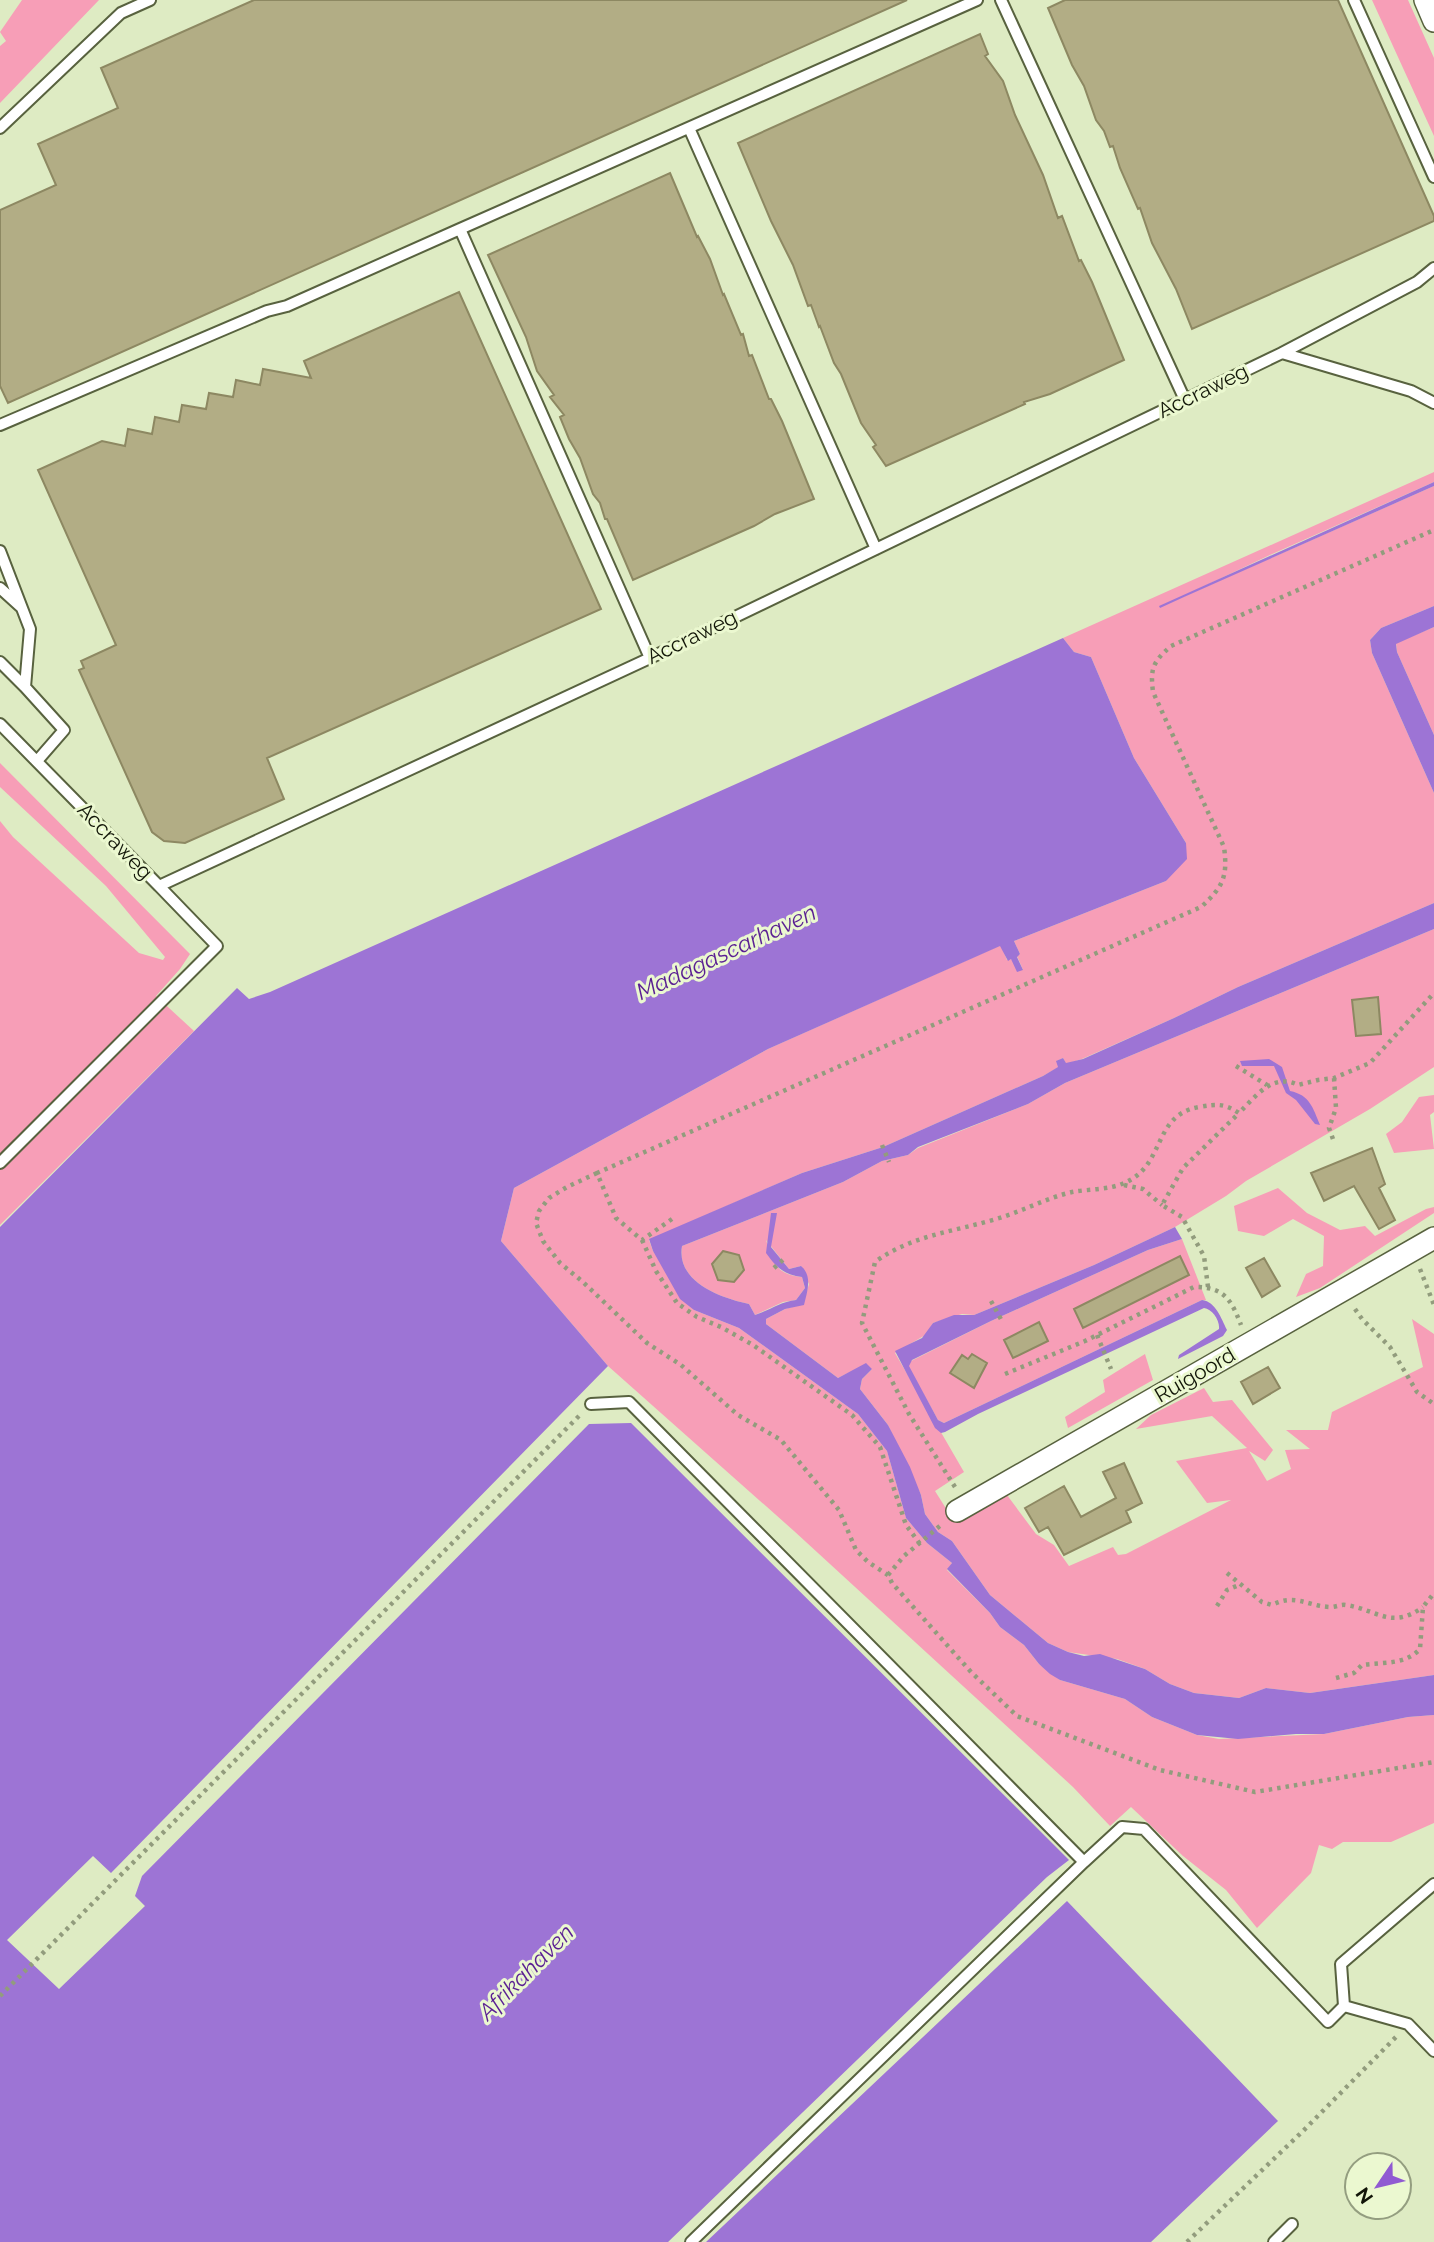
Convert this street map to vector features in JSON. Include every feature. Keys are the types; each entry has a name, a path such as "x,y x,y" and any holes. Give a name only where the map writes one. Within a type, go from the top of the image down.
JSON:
{"street":[{"path":"1425,0 1434,21"},
{"name":"Ruigoord","path":"956,1513 1434,1238"}],"lane":[{"path":"0,128 121,13 150,0"},
{"path":"0,425 267,311 287,306 977,0"},
{"path":"1001,0 1185,400"},
{"path":"1354,0 1434,177"},
{"path":"689,128 876,549"},
{"path":"460,229 650,658"},
{"name":"Accraweg","path":"0,724 159,887 650,658 1282,353 1417,282 1434,268"},
{"path":"1282,353 1411,391 1434,402"},
{"path":"0,551 30,629 25,687"},
{"path":"0,588 23,609"},
{"path":"0,662 64,730 37,761"},
{"path":"0,1163 217,946 159,887"},
{"path":"590,1404 629,1402 1084,1862"},
{"path":"691,2242 1122,1827 1144,1829 1328,2022 1344,2006 1341,1964 1434,1884"},
{"path":"1344,2006 1408,2024 1434,2050"},
{"path":"1274,2242 1292,2224"}],"path":[{"path":"1434,530 1171,646 1157,659 1151,675 1153,692 1224,847 1227,869 1218,891 1202,907 597,1173 549,1198 539,1211 536,1223 543,1241 560,1263 647,1343 681,1365 738,1415 781,1440 839,1510 856,1549 868,1562 888,1575 892,1583 971,1672 1017,1716 1160,1770 1255,1792 1434,1762"},
{"path":"1163,1205 1183,1168 1267,1085 1291,1081 1298,1085 1334,1078 1370,1063 1434,993"},
{"path":"1236,1066 1267,1085"},
{"path":"1334,1078 1336,1108 1329,1128 1334,1142"},
{"path":"888,1575 904,1556 956,1513 862,1323 876,1262 892,1250 927,1235 996,1219 1069,1193 1122,1185 1138,1177 1148,1165 1164,1132 1180,1112 1212,1103 1227,1105 1239,1113"},
{"path":"882,1145 889,1162"},
{"path":"597,1173 616,1218 642,1240 656,1271 677,1303 696,1317 752,1345 852,1415 880,1447 906,1525 920,1545"},
{"path":"1122,1185 1143,1189 1182,1217 1204,1256 1209,1287"},
{"path":"642,1240 672,1219"},
{"path":"1413,1252 1434,1305"},
{"path":"774,1268 785,1258"},
{"path":"1005,1374 1097,1335 1194,1287 1209,1287 1232,1303 1249,1344"},
{"path":"1343,1291 1362,1319 1390,1347 1417,1392 1434,1404"},
{"path":"991,1301 1003,1324"},
{"path":"1097,1335 1111,1368"},
{"path":"0,1996 590,1404"},
{"path":"1227,1573 1262,1602 1272,1605 1286,1598 1331,1607 1344,1604 1389,1619 1411,1616 1423,1607 1434,1593"},
{"path":"1216,1606 1227,1590 1240,1586"},
{"path":"1336,1678 1354,1673 1362,1665 1399,1662 1414,1656 1420,1649 1423,1607"},
{"path":"1187,2242 1303,2131 1408,2024"}],"shaded area":[{"path":"22,0 99,0 0,103 0,46 6,41 0,32"},
{"path":"1372,0 1408,0 1434,58 1434,136"},
{"path":"1434,472 1434,482 1160,607 1434,486 1434,606 1381,628 1370,640 1372,653 1434,793 1434,903 1238,987 1082,1059 1066,1064 1063,1058 1057,1061 1059,1067 1043,1076 883,1147 802,1173 649,1240 653,1251 694,1310 739,1328 858,1414 887,1451 906,1518 927,1543 952,1563 947,1570 990,1613 1000,1627 1024,1645 1039,1664 1060,1680 1125,1699 1152,1717 1197,1735 1219,1739 1324,1734 1408,1717 1434,1715 1434,1823 1391,1842 1343,1842 1332,1849 1319,1845 1311,1873 1257,1928 1226,1890 1183,1856 1131,1807 1110,1826 1073,1787 794,1531 608,1366 501,1241 514,1188 768,1049 1001,945 1007,960 1011,959 1023,970 1014,941 1166,881 1186,843 1134,758 1091,657 1074,652 1063,638"},
{"path":"1434,627 1434,735 1397,652 1396,643"},
{"path":"0,763 190,954 156,996 194,1031 0,1225 0,821 13,837 139,953 163,960 165,957 106,886 0,787"},
{"path":"1434,929 1434,1067 1175,1227 1094,1265 974,1315 962,1314 933,1323 927,1334 895,1353 964,1472 935,1491 952,1518 1004,1491 1036,1534 1054,1545 1069,1566 1113,1547 1118,1555 1126,1554 1231,1500 1207,1503 1176,1461 1247,1448 1212,1416 1136,1429 1151,1415 1204,1388 1213,1402 1232,1400 1273,1450 1265,1461 1249,1451 1267,1481 1291,1469 1285,1450 1310,1449 1286,1430 1328,1430 1332,1412 1423,1367 1412,1319 1434,1334 1434,1675 1310,1693 1266,1688 1239,1698 1194,1693 1170,1684 1145,1669 1117,1659 1068,1652 1048,1643 990,1595 952,1541 938,1532 925,1514 921,1495 888,1425 860,1389 862,1379 872,1369 848,1373 838,1378 766,1324 766,1319 785,1309 803,1304 809,1284 801,1266 789,1269 766,1240 777,1266 786,1273 802,1277 805,1288 796,1300 783,1302 755,1315 749,1304 714,1293 693,1279 686,1269 682,1259 682,1246 843,1182 882,1161 908,1155 918,1148 1028,1104 1065,1083"},
{"path":"1434,1095 1434,1112 1430,1115 1434,1149 1394,1153 1386,1134 1402,1122 1419,1097"},
{"path":"1278,1188 1307,1213 1340,1230 1365,1226 1375,1236 1426,1209 1434,1207 1434,1213 1320,1288 1296,1297 1306,1274 1323,1266 1324,1236 1293,1219 1264,1236 1238,1231 1234,1206"},
{"path":"1182,1239 1206,1300 944,1423 938,1420 908,1366 909,1362 991,1321 1148,1250"},
{"path":"1145,1354 1153,1380 1068,1428 1065,1417 1105,1392 1103,1380"}],"water":[{"path":"1434,482 1434,486 1160,608 1159,606"},
{"path":"1434,606 1434,627 1396,644 1397,652 1434,735 1434,793 1372,653 1370,640 1381,628"},
{"path":"1063,638 1074,652 1091,657 1134,758 1186,843 1187,859 1166,881 1014,941 1023,970 1017,972 1000,946 768,1049 514,1188 501,1241 608,1366 111,1873 93,1856 7,1940 59,1989 145,1906 135,1896 142,1876 589,1424 631,1423 1069,1860 1047,1877 668,2242 0,2242 0,1227 237,988 249,999 270,992"},
{"path":"1434,903 1434,929 1065,1083 1028,1104 918,1147 908,1155 882,1161 843,1182 682,1246 682,1259 693,1279 714,1293 749,1304 755,1315 796,1300 805,1288 802,1277 781,1270 766,1253 771,1213 777,1213 771,1247 789,1269 801,1266 805,1270 808,1284 804,1305 785,1309 766,1319 766,1324 838,1378 866,1363 872,1369 862,1379 860,1389 888,1425 910,1467 925,1514 938,1532 952,1541 990,1595 1048,1643 1068,1652 1084,1656 1100,1654 1145,1669 1170,1684 1194,1693 1239,1698 1266,1688 1310,1693 1434,1675 1434,1715 1408,1717 1324,1734 1238,1739 1197,1735 1152,1717 1125,1699 1060,1680 1050,1674 1024,1645 1000,1627 947,1569 952,1563 927,1543 906,1518 887,1451 858,1414 739,1328 694,1310 680,1299 649,1239 802,1173 883,1147 1043,1076 1058,1067 1056,1061 1063,1058 1066,1063 1083,1059 1238,987"},
{"path":"1269,1059 1282,1067 1290,1091 1306,1099 1320,1125 1315,1124 1296,1100 1286,1093 1274,1066 1242,1066 1240,1061"},
{"path":"1175,1227 1182,1239 1148,1250 991,1321 912,1360 909,1366 938,1420 944,1423 1202,1300 1211,1304 1220,1316 1227,1330 1223,1336 1178,1359 1179,1355 1219,1329 1215,1316 1204,1308 945,1432 941,1433 935,1428 895,1351 922,1338 933,1323 954,1315 974,1315 1094,1265"},
{"path":"1067,1901 1278,2121 1151,2242 706,2242"}],"building":[{"path":"254,0 907,0 8,403 0,386 0,210 56,185 38,144 118,108 101,68"},
{"path":"1065,0 1338,0 1434,221 1192,329 1176,289 1152,243 1113,146 1110,147 1096,120 1084,86 1048,8"},
{"path":"980,34 988,54 985,56 1003,81 1058,218 1062,216 1079,261 1081,260 1092,282 1124,360 1050,394 1024,402 1025,404 886,466 861,423 738,143"},
{"path":"670,173 697,237 710,259 741,335 743,334 749,356 752,355 769,399 782,421 814,499 775,514 633,580 600,503 593,494 580,458 569,439 560,417 564,415 550,397 554,395 537,371 526,337 488,255"},
{"path":"459,292 601,609 267,758 284,799 185,843 164,841 152,832 79,670 84,668 81,661 116,645 38,470 102,441 125,446 128,429 152,434 155,417 179,422 182,405 206,409 209,393 233,397 236,380 260,385 263,369 311,378 304,361"},
{"path":"1378,997 1381,1034 1356,1036 1352,1000"},
{"path":"1372,1148 1385,1184 1379,1188 1395,1220 1379,1229 1354,1186 1324,1201 1311,1173"},
{"path":"723,1251 739,1255 744,1270 734,1282 718,1280 712,1264"},
{"path":"1180,1256 1189,1275 1083,1328 1074,1309"},
{"path":"1264,1258 1280,1286 1262,1297 1246,1268"},
{"path":"1039,1322 1048,1341 1013,1358 1004,1340"},
{"path":"972,1354 987,1363 974,1388 950,1373 962,1355 968,1359"},
{"path":"1268,1367 1280,1388 1253,1404 1241,1382"},
{"path":"1124,1463 1142,1503 1126,1511 1131,1522 1064,1555 1048,1527 1039,1532 1025,1508 1064,1486 1081,1517 1116,1498 1103,1472"}],"water label":[{"name":"Madagascarhaven","path":"726,952"},
{"name":"Afrikahaven","path":"526,1972"}]}
